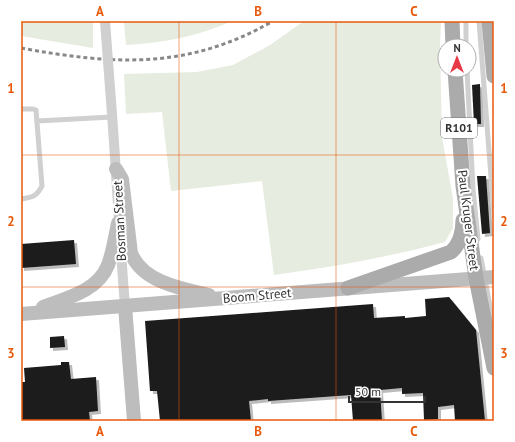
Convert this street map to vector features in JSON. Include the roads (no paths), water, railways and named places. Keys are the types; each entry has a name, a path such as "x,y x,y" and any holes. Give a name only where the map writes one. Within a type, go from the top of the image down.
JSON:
{"main road":[{"path":"452,21 453,38"},
{"path":"489,21 494,76"},
{"name":"Paul Kruger Street","path":"456,78 463,186 485,278 494,368"},
{"path":"116,169 122,179 131,253 136,264 152,278 221,298"},
{"path":"348,288 446,254 454,249 460,238 463,223 463,186"},
{"path":"24,314 81,292 97,281 109,262 118,223"},
{"name":"Boom Street","path":"24,314 485,278"},
{"name":"Bosman Street","path":"125,306 134,421"}],"street":[{"name":"Bosman Street","path":"105,21 125,306"}],"lane":[{"path":"466,21 466,38"},
{"name":"Paul Kruger Street","path":"478,21 494,216"},
{"name":"Paul Kruger Street","path":"467,78 473,189 478,242"},
{"path":"21,108 36,110 42,186 38,194 33,197 21,199"},
{"path":"37,121 112,117"},
{"name":"Paul Kruger Street","path":"480,255 494,328"}],"railway":[{"path":"21,48 55,54 119,60 180,56 211,48 242,37 273,21"}]}
